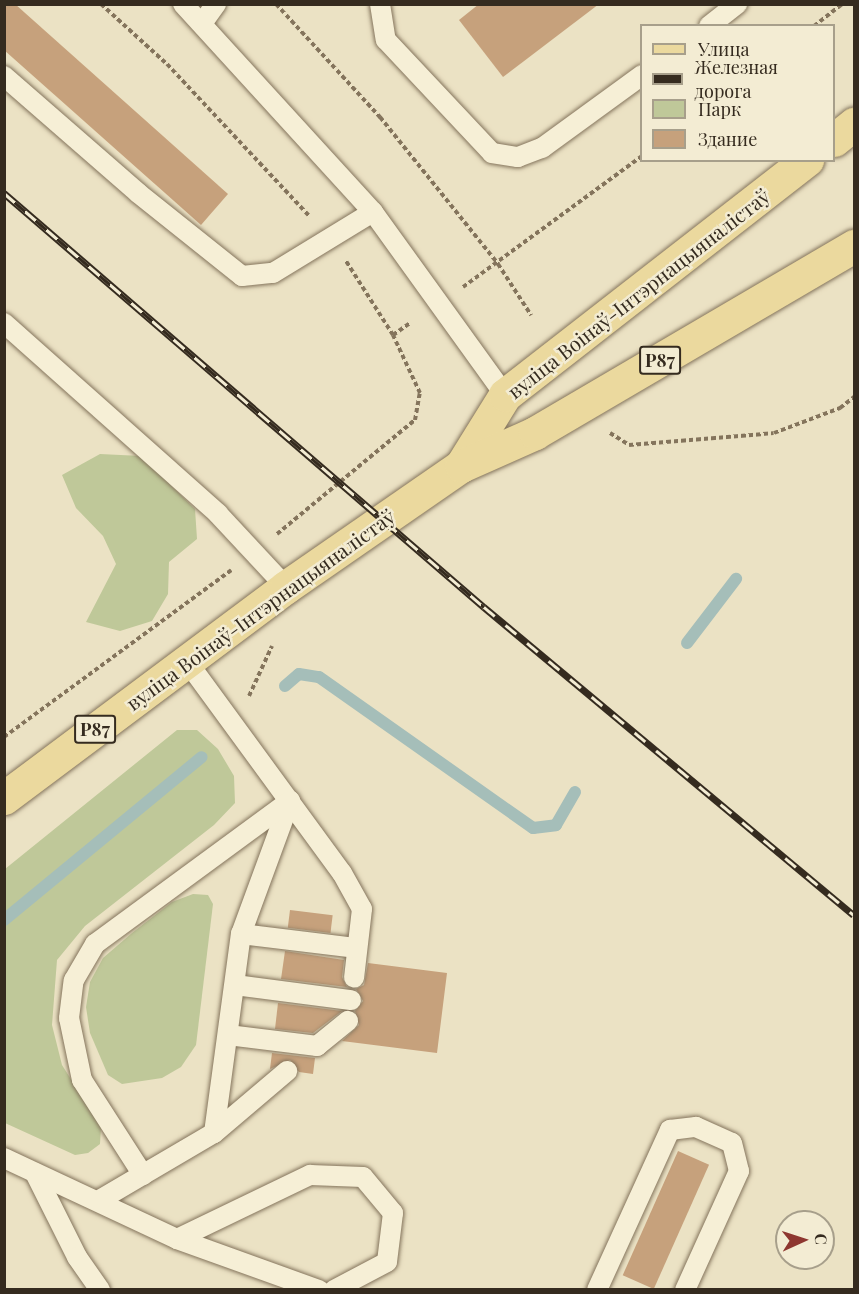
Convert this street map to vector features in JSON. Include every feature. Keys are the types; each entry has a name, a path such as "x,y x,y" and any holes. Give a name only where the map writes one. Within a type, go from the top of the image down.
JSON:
{"main road":[{"path":"835,139 855,124"},
{"name":"вуліца Воінаў-Інтэрнацыяналістаў","path":"460,466 505,395 804,162"},
{"name":"вуліца Воінаў-Інтэрнацыяналістаў","path":"4,798 286,587 460,466 535,433 855,246"},
{"path":"505,395 535,433"}],"lane":[{"path":"183,4 203,22 373,212 505,395"},
{"path":"203,22 216,4"},
{"path":"380,4 386,40 492,153 518,157 542,148 640,76"},
{"path":"711,24 737,4"},
{"path":"4,76 138,193 242,276 273,273 373,212"},
{"path":"4,323 218,514 286,587"},
{"path":"186,660 236,724 342,873 362,909 354,978"},
{"path":"214,1133 241,934 290,801"},
{"path":"142,1175 82,1080 69,1018 74,980 95,944 290,801"},
{"path":"241,934 357,948"},
{"path":"235,985 351,1000"},
{"path":"228,1035 317,1046 348,1021"},
{"path":"98,1201 214,1133 287,1071"},
{"path":"597,1290 670,1130 696,1127 732,1143 739,1171 684,1290"},
{"path":"4,1158 177,1239 319,1290"},
{"path":"35,1173 77,1257 100,1290"},
{"path":"177,1239 310,1175 363,1177 393,1214 387,1263 334,1290"}],"path":[{"path":"101,4 167,63 331,239 393,335 410,322"},
{"path":"276,4 380,117 498,264 531,315"},
{"path":"817,24 842,4"},
{"path":"458,290 498,264 640,158"},
{"path":"603,428 629,445 774,433 840,408 855,397"},
{"path":"236,724 273,644 282,638"}],"green space":[{"path":"100,454 141,456 195,509 197,539 169,562 168,594 152,621 120,631 86,622 116,564 103,536 76,508 62,475"},
{"path":"177,730 197,730 218,749 234,776 235,803 214,825 85,926 57,960 52,1025 62,1065 101,1127 100,1144 88,1153 75,1155 5,1123 5,869"},
{"path":"193,894 208,895 213,904 196,1045 181,1067 162,1078 122,1084 108,1075 90,1033 86,1007 90,982 103,958 132,933 172,902"}],"building":[{"path":"4,4 15,4 228,194 201,225 4,50"},
{"path":"479,4 599,4 503,77 459,20"},
{"path":"290,910 333,915 330,933 288,928"},
{"path":"285,951 344,960 342,977 347,987 281,979"},
{"path":"368,963 447,973 437,1053 342,1041 359,1025 355,1011 363,1001 356,989 364,985"},
{"path":"278,1003 342,1011 313,1033 275,1029"},
{"path":"272,1053 315,1058 313,1074 299,1072 290,1060 270,1069"},
{"path":"678,1151 709,1165 654,1289 623,1275"}],"waterway":[{"path":"687,643 736,579"},
{"path":"285,686 299,674 319,677 533,828 556,825 575,792"},
{"path":"4,920 202,757"}],"railway":[{"path":"4,193 484,607 854,915"}]}
